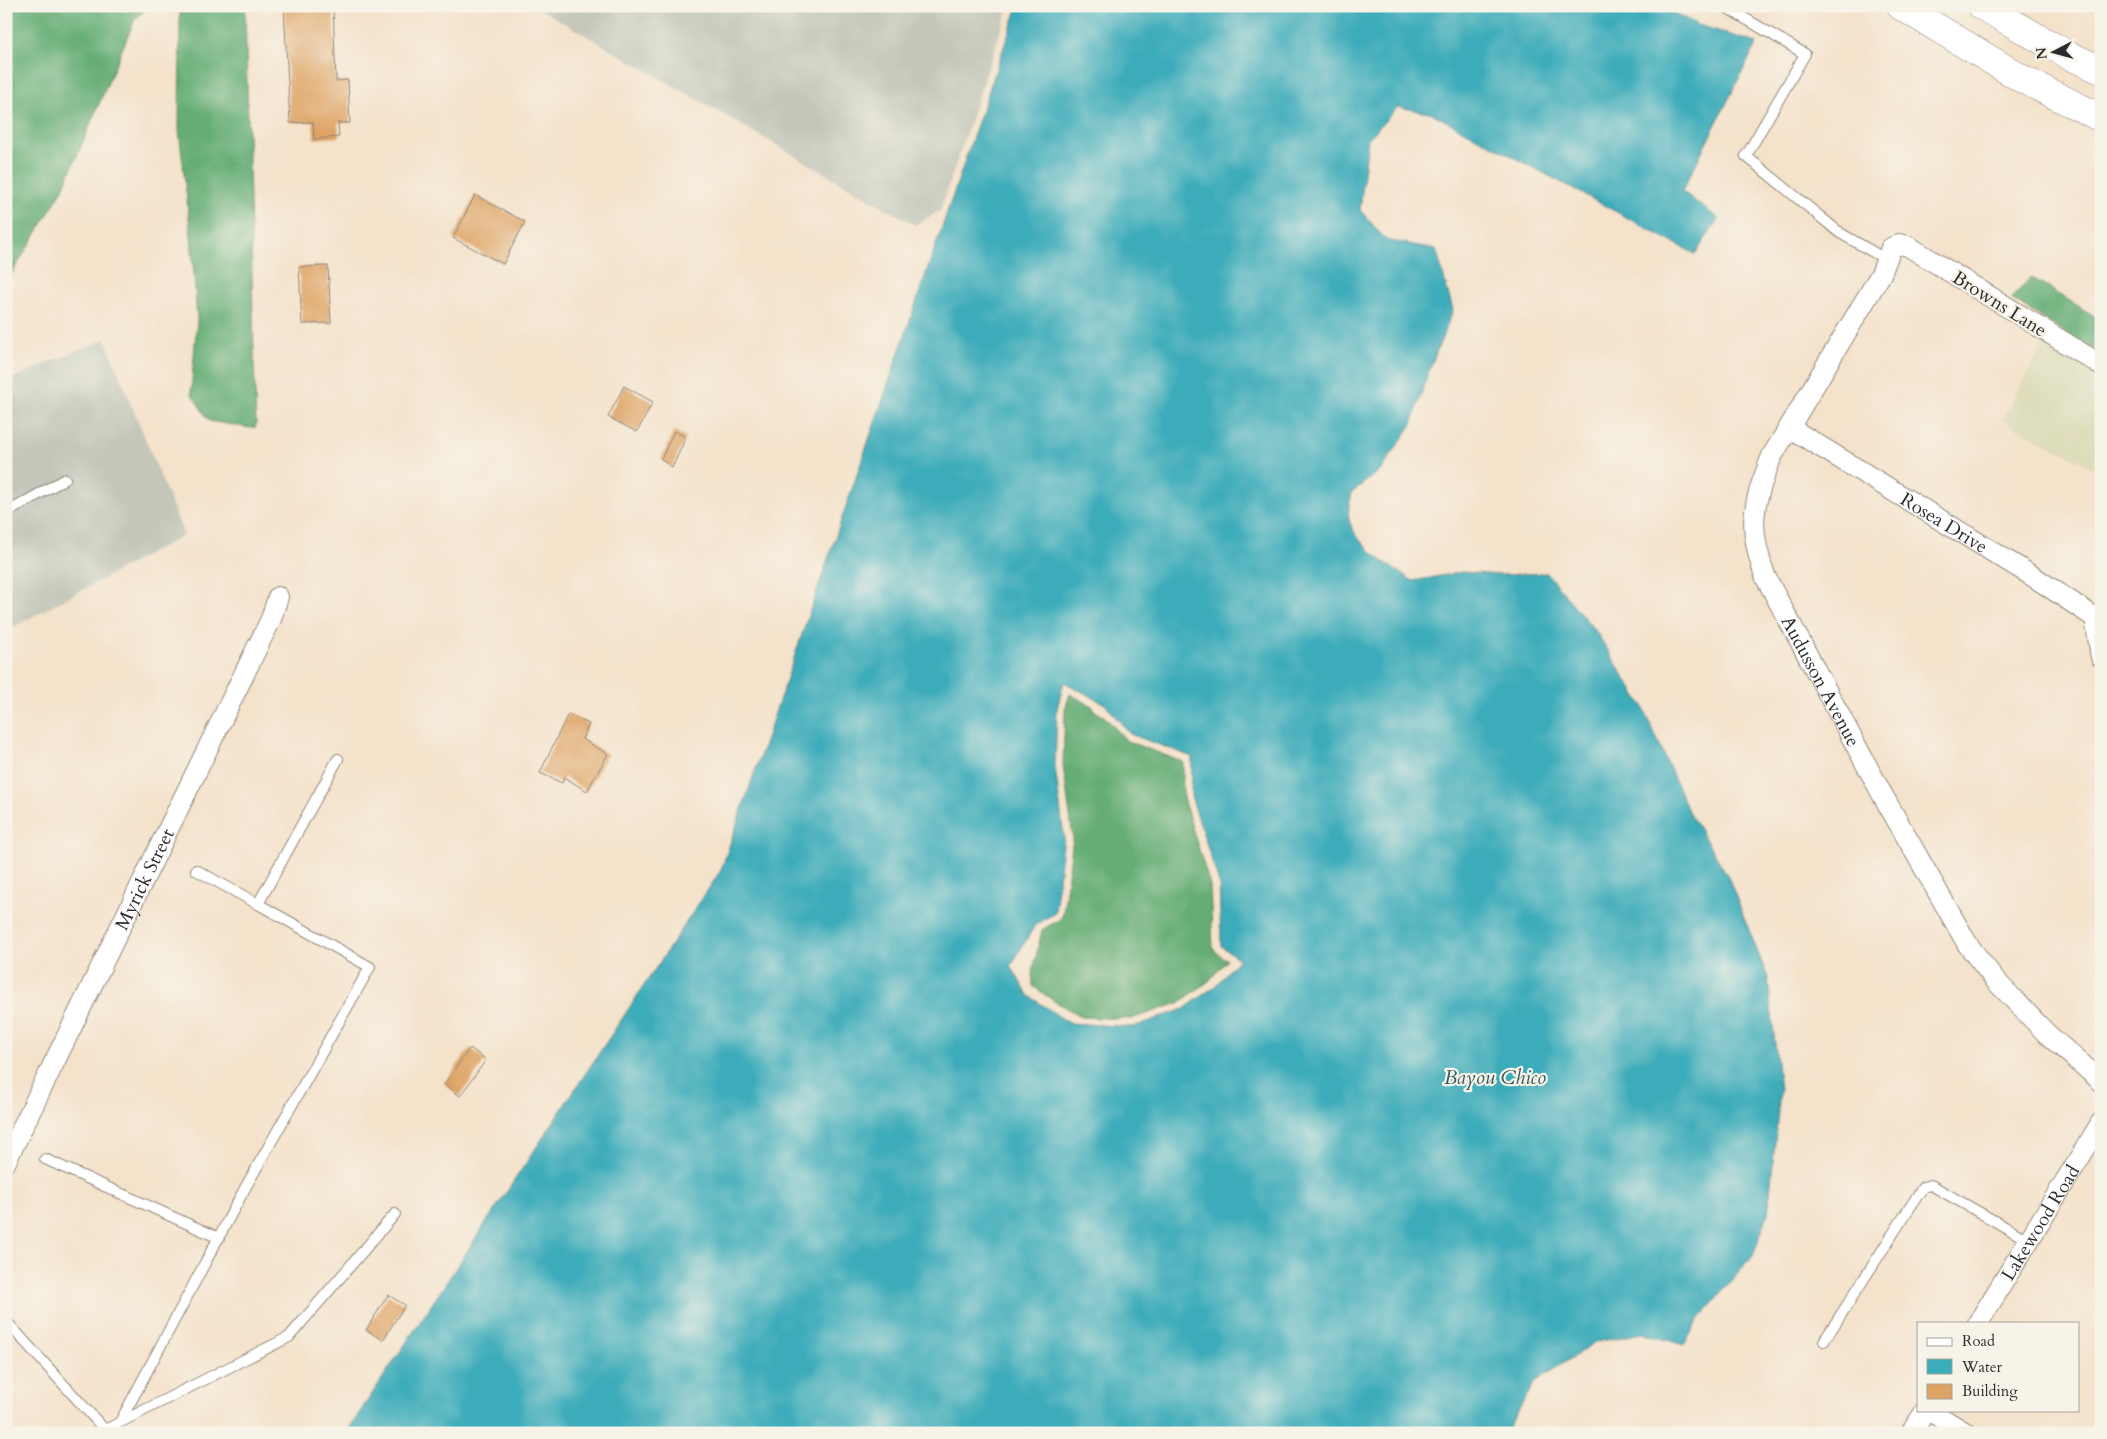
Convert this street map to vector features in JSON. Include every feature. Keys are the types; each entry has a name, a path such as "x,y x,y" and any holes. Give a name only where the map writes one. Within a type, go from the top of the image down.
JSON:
{"main road":[{"path":"1901,6 2024,80 2101,118"},
{"path":"1982,6 2070,56 2101,70"}],"street":[{"name":"Browns Lane","path":"1893,252 1908,246 2101,365"},
{"name":"Audusson Avenue","path":"1893,252 1772,456 1759,487 1755,505 1753,533 1756,553 1766,578 1882,794 1968,945 1996,981 2046,1033 2101,1081"},
{"name":"Rosea Drive","path":"1790,428 2099,616"},
{"name":"Myrick Street","path":"6,1161 272,619 278,597"},
{"path":"2099,616 2096,625 2101,657"},
{"name":"Lakewood Road","path":"1979,1322 2101,1123"},
{"path":"1911,1433 1926,1412"},
{"path":"1930,1412 1966,1433"}],"lane":[{"path":"1724,6 1805,54 1746,156 1840,233 1893,252"},
{"path":"6,513 65,479"},
{"path":"258,904 338,759"},
{"path":"120,1422 219,1238 370,967 196,870"},
{"path":"45,1159 219,1238"},
{"path":"1824,1341 1923,1187 1931,1185 2028,1240"},
{"path":"6,1321 103,1432 289,1337 395,1214"}],"shaded area":[{"path":"535,6 1009,6 940,211 915,225"},
{"path":"105,339 184,535 6,631 6,381"},
{"path":"2045,341 2101,376 2101,472 2002,420"}],"green space":[{"path":"6,6 149,6 135,19 62,191 6,283"},
{"path":"180,6 245,6 256,427 250,428 209,421 191,393 197,318 191,236 179,130"},
{"path":"2031,277 2101,320 2101,354 2011,299"},
{"path":"1070,694 1092,706 1127,741 1183,762 1183,798 1210,885 1213,947 1216,952 1227,960 1209,981 1179,1003 1131,1019 1082,1017 1033,986 1032,974 1042,930 1060,919 1063,914 1073,838 1063,765 1065,709"}],"water":[{"name":"Bayou Chico","path":"1018,6 1659,6 1699,25 1757,43 1682,191 1719,219 1695,254 1433,114 1398,107 1368,139 1360,210 1386,240 1436,249 1453,310 1427,376 1412,424 1381,470 1352,492 1349,519 1353,529 1358,538 1375,555 1413,581 1462,572 1501,575 1547,573 1597,633 1643,706 1689,813 1727,874 1768,978 1780,1090 1768,1214 1753,1256 1701,1317 1684,1345 1643,1333 1595,1342 1535,1382 1507,1433 346,1433 721,870","holes":["1064,682 1105,704 1130,734 1192,757 1191,796 1219,883 1221,946 1239,959 1215,986 1184,1009 1133,1027 1069,1023 1028,995 1011,966 1035,925 1055,913 1064,837 1055,766 1057,709"]}],"building":[{"path":"284,6 333,6 336,81 348,80 350,123 338,123 339,137 314,139 313,122 290,123"},
{"path":"475,195 525,222 503,264 453,238"},
{"path":"328,266 331,323 302,324 299,267"},
{"path":"624,386 653,402 637,432 608,417"},
{"path":"674,431 686,437 672,468 661,459"},
{"path":"568,714 589,724 582,739 608,754 587,791 564,777 562,783 540,773"},
{"path":"470,1048 486,1060 460,1096 444,1084"},
{"path":"388,1295 405,1305 383,1340 366,1330"}]}
